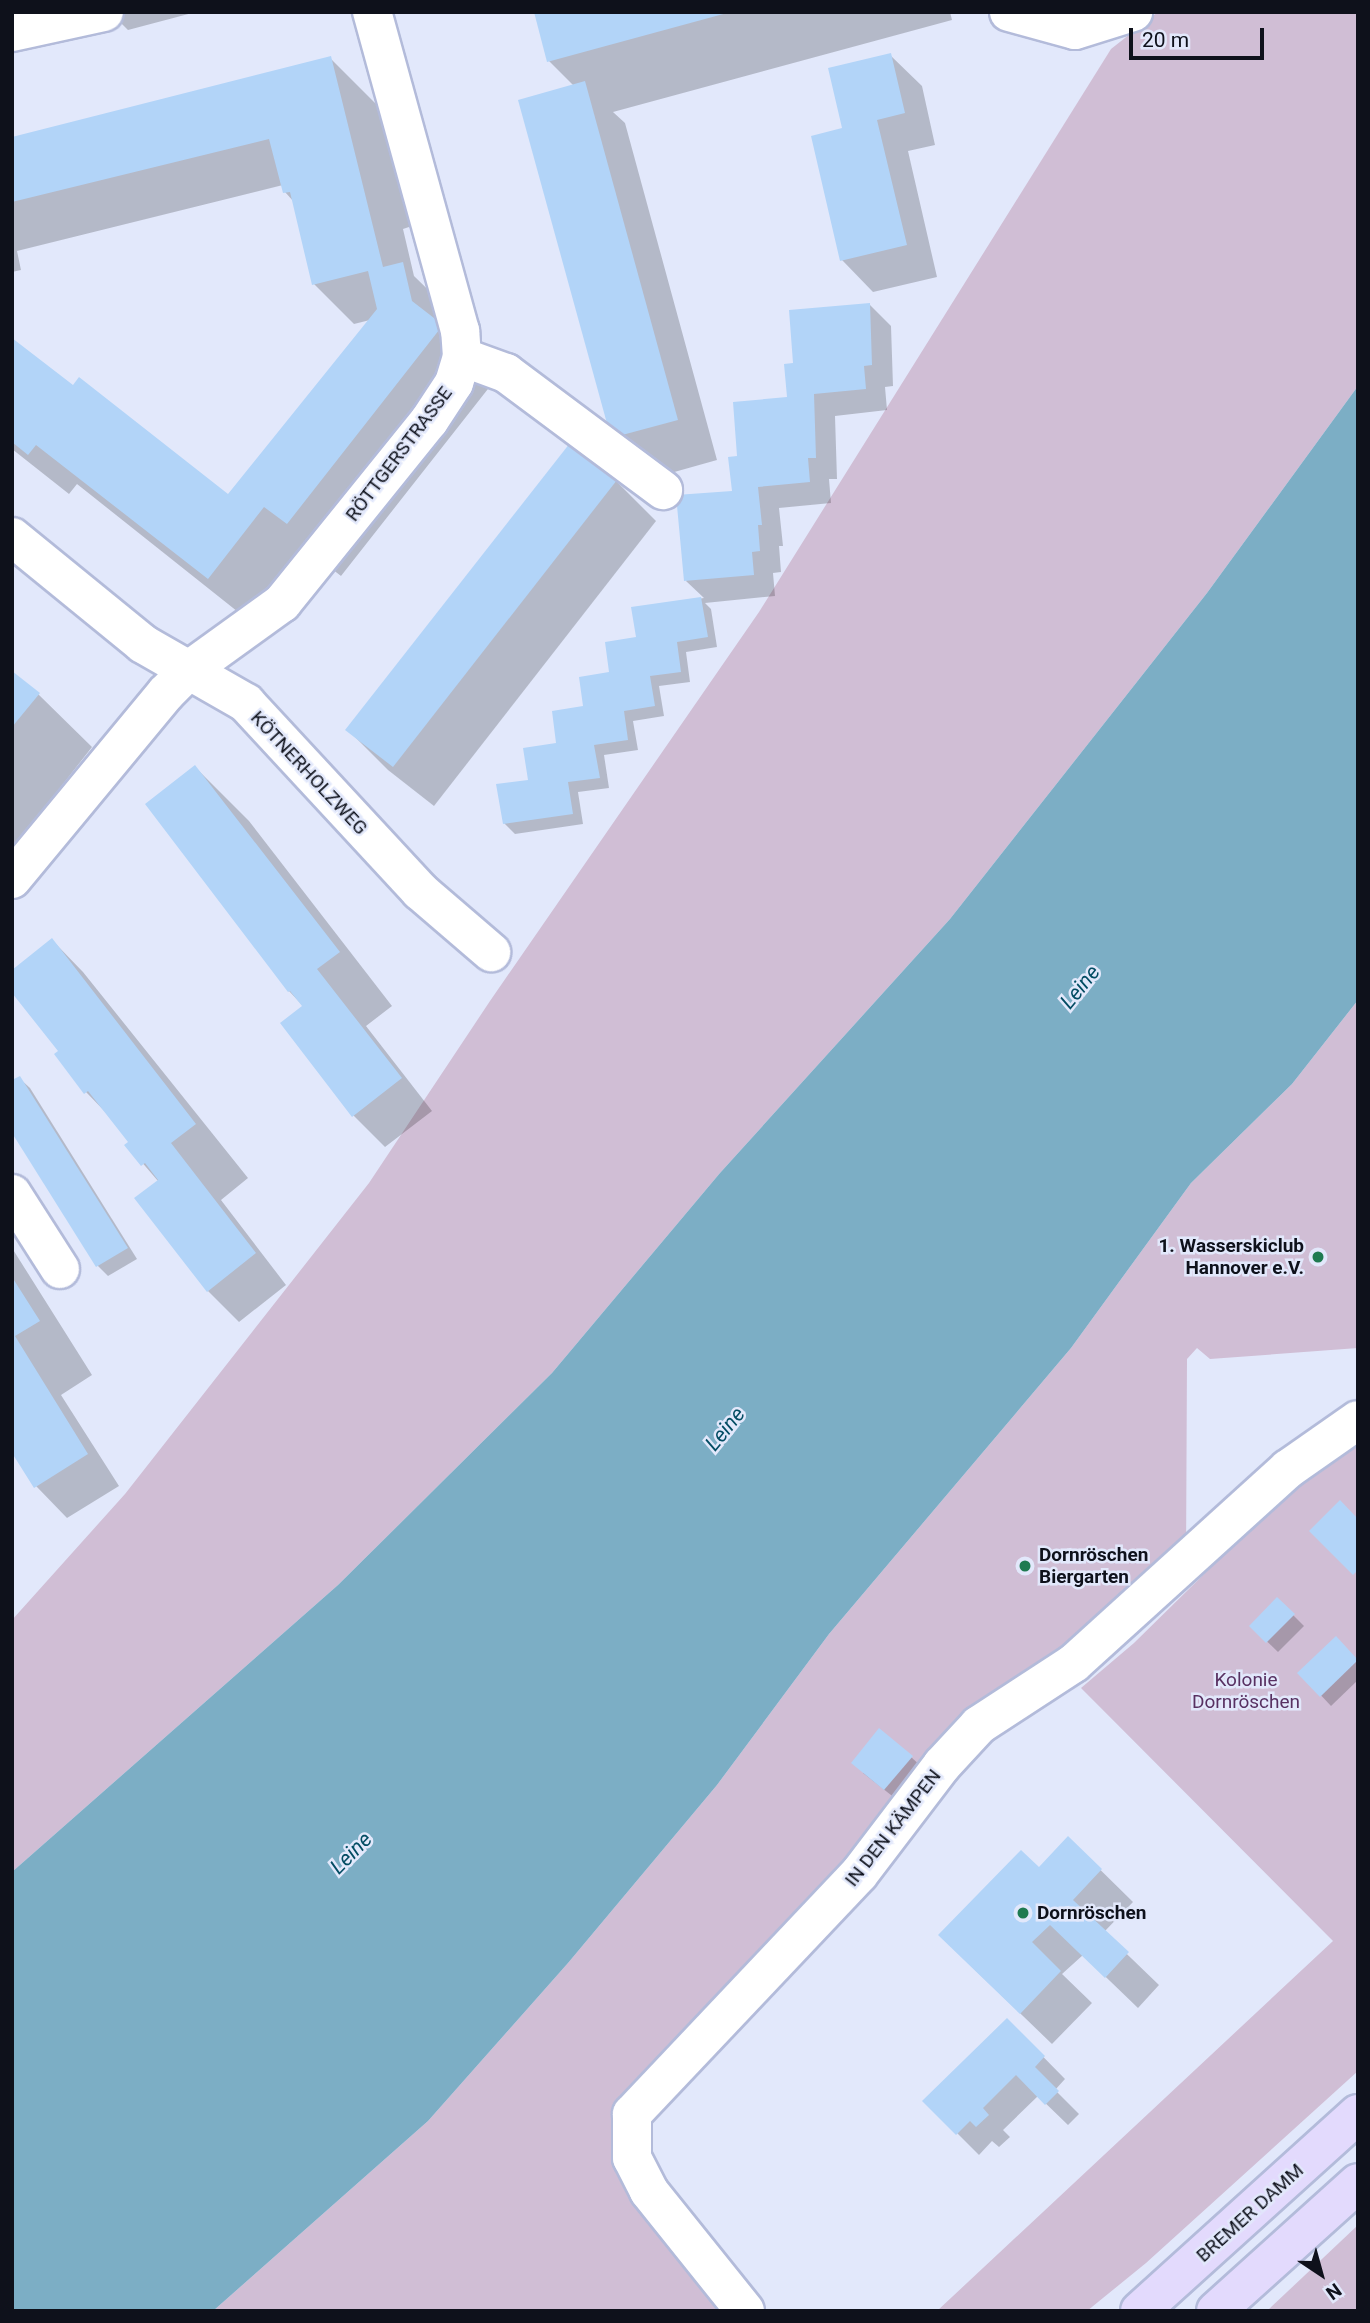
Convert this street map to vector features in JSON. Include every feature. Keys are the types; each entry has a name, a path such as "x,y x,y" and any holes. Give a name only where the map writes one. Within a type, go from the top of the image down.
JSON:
{"main road":[{"name":"BREMER DAMM","path":"1140,2311 1358,2114"},
{"path":"1216,2311 1358,2183"}],"street":[{"path":"12,32 104,12"},
{"name":"RÖTTGERSTRASSE","path":"12,879 110,757 189,670 282,603 429,421 454,383 462,357 460,331 372,12"},
{"path":"1009,12 1075,30 1133,12"},
{"path":"462,357 506,373 663,490"},
{"name":"KÖTNERHOLZWEG","path":"12,537 144,644 246,703 419,891 491,952"},
{"path":"12,1194 60,1269"},
{"name":"IN DEN KÄMPEN","path":"745,2311 649,2191 632,2158 632,2114 859,1874 942,1765 979,1725 1074,1663 1288,1469 1358,1420"}],"green space":[{"path":"1158,12 1358,12 1358,386 1207,593 950,919 720,1173 552,1373 338,1585 12,1872 12,1620 125,1494 369,1183 490,1001 759,612 1111,49"},
{"path":"1358,1000 1358,1348 1210,1359 1197,1348 1187,1359 1186,1561 1020,1695 632,2114 632,2158 731,2311 213,2311 428,2121 568,1963 717,1785 829,1634 1071,1348 1191,1183 1292,1084"},
{"name":"Kolonie Dornröschen","path":"1358,1436 1358,2071 1146,2263 1087,2311 937,2311 1333,1941 1081,1688 1134,1643 1312,1468"},
{"path":"1358,2225 1358,2311 1267,2311 1268,2310"}],"water":[{"name":"Leine","path":"1358,386 1358,1000 1292,1084 1191,1183 1071,1348 829,1634 717,1785 568,1963 428,2121 213,2311 12,2311 12,1872 338,1585 552,1373 720,1173 950,919 1207,593"}],"building":[{"path":"534,12 727,12 727,13 547,62"},
{"path":"891,53 905,113 877,120 907,245 840,261 811,136 842,128 828,68"},
{"path":"331,56 383,267 403,262 412,301 443,325 287,524 264,507 208,579 36,445 28,455 12,442 12,338 73,385 79,377 228,494 377,309 368,271 312,285 290,192 283,193 269,139 12,202 12,137"},
{"path":"585,81 678,420 611,438 518,100"},
{"path":"870,303 872,365 864,366 866,389 814,394 816,458 808,458 810,482 758,487 762,525 758,525 760,551 752,552 754,575 684,581 676,495 732,491 728,457 737,456 733,402 787,397 784,364 793,363 789,310"},
{"path":"570,443 617,480 393,767 345,730"},
{"path":"701,597 708,637 677,642 681,672 650,676 655,706 624,711 628,740 594,745 600,778 568,782 573,814 503,824 496,784 528,780 523,748 556,743 552,711 583,706 579,677 609,672 605,642 636,637 631,607"},
{"path":"12,671 40,693 12,727"},
{"path":"195,765 340,952 317,969 402,1078 352,1117 280,1023 302,1006 290,991 288,992 145,804"},
{"path":"52,938 196,1124 171,1143 256,1253 207,1292 134,1198 158,1180 145,1163 141,1166 124,1145 128,1142 88,1091 84,1094 54,1054 58,1051 12,993 12,970"},
{"path":"20,1076 128,1248 96,1267 12,1133 12,1080"},
{"path":"12,1277 40,1321 15,1336 88,1454 34,1488 12,1453"},
{"path":"1340,1500 1358,1519 1358,1570 1353,1575 1309,1531"},
{"path":"1277,1597 1295,1614 1266,1643 1249,1626"},
{"path":"1336,1636 1358,1660 1320,1697 1297,1673"},
{"path":"879,1728 913,1756 884,1790 851,1763"},
{"name":"Dornröschen","path":"1068,1836 1102,1869 1073,1900 1129,1952 1105,1978 1050,1925 1032,1942 1061,1971 1020,2014 938,1935 1021,1850 1039,1867"},
{"path":"1007,2018 1045,2056 1035,2067 1059,2091 1045,2105 1016,2075 983,2108 989,2115 976,2127 970,2121 956,2135 922,2101"}],"place":[{"name":"1. Wasserskiclub Hannover e.V.","path":"1318,1257"},
{"name":"Dornröschen Biergarten","path":"1025,1566"},
{"name":"Dornröschen","path":"1023,1913"}]}
